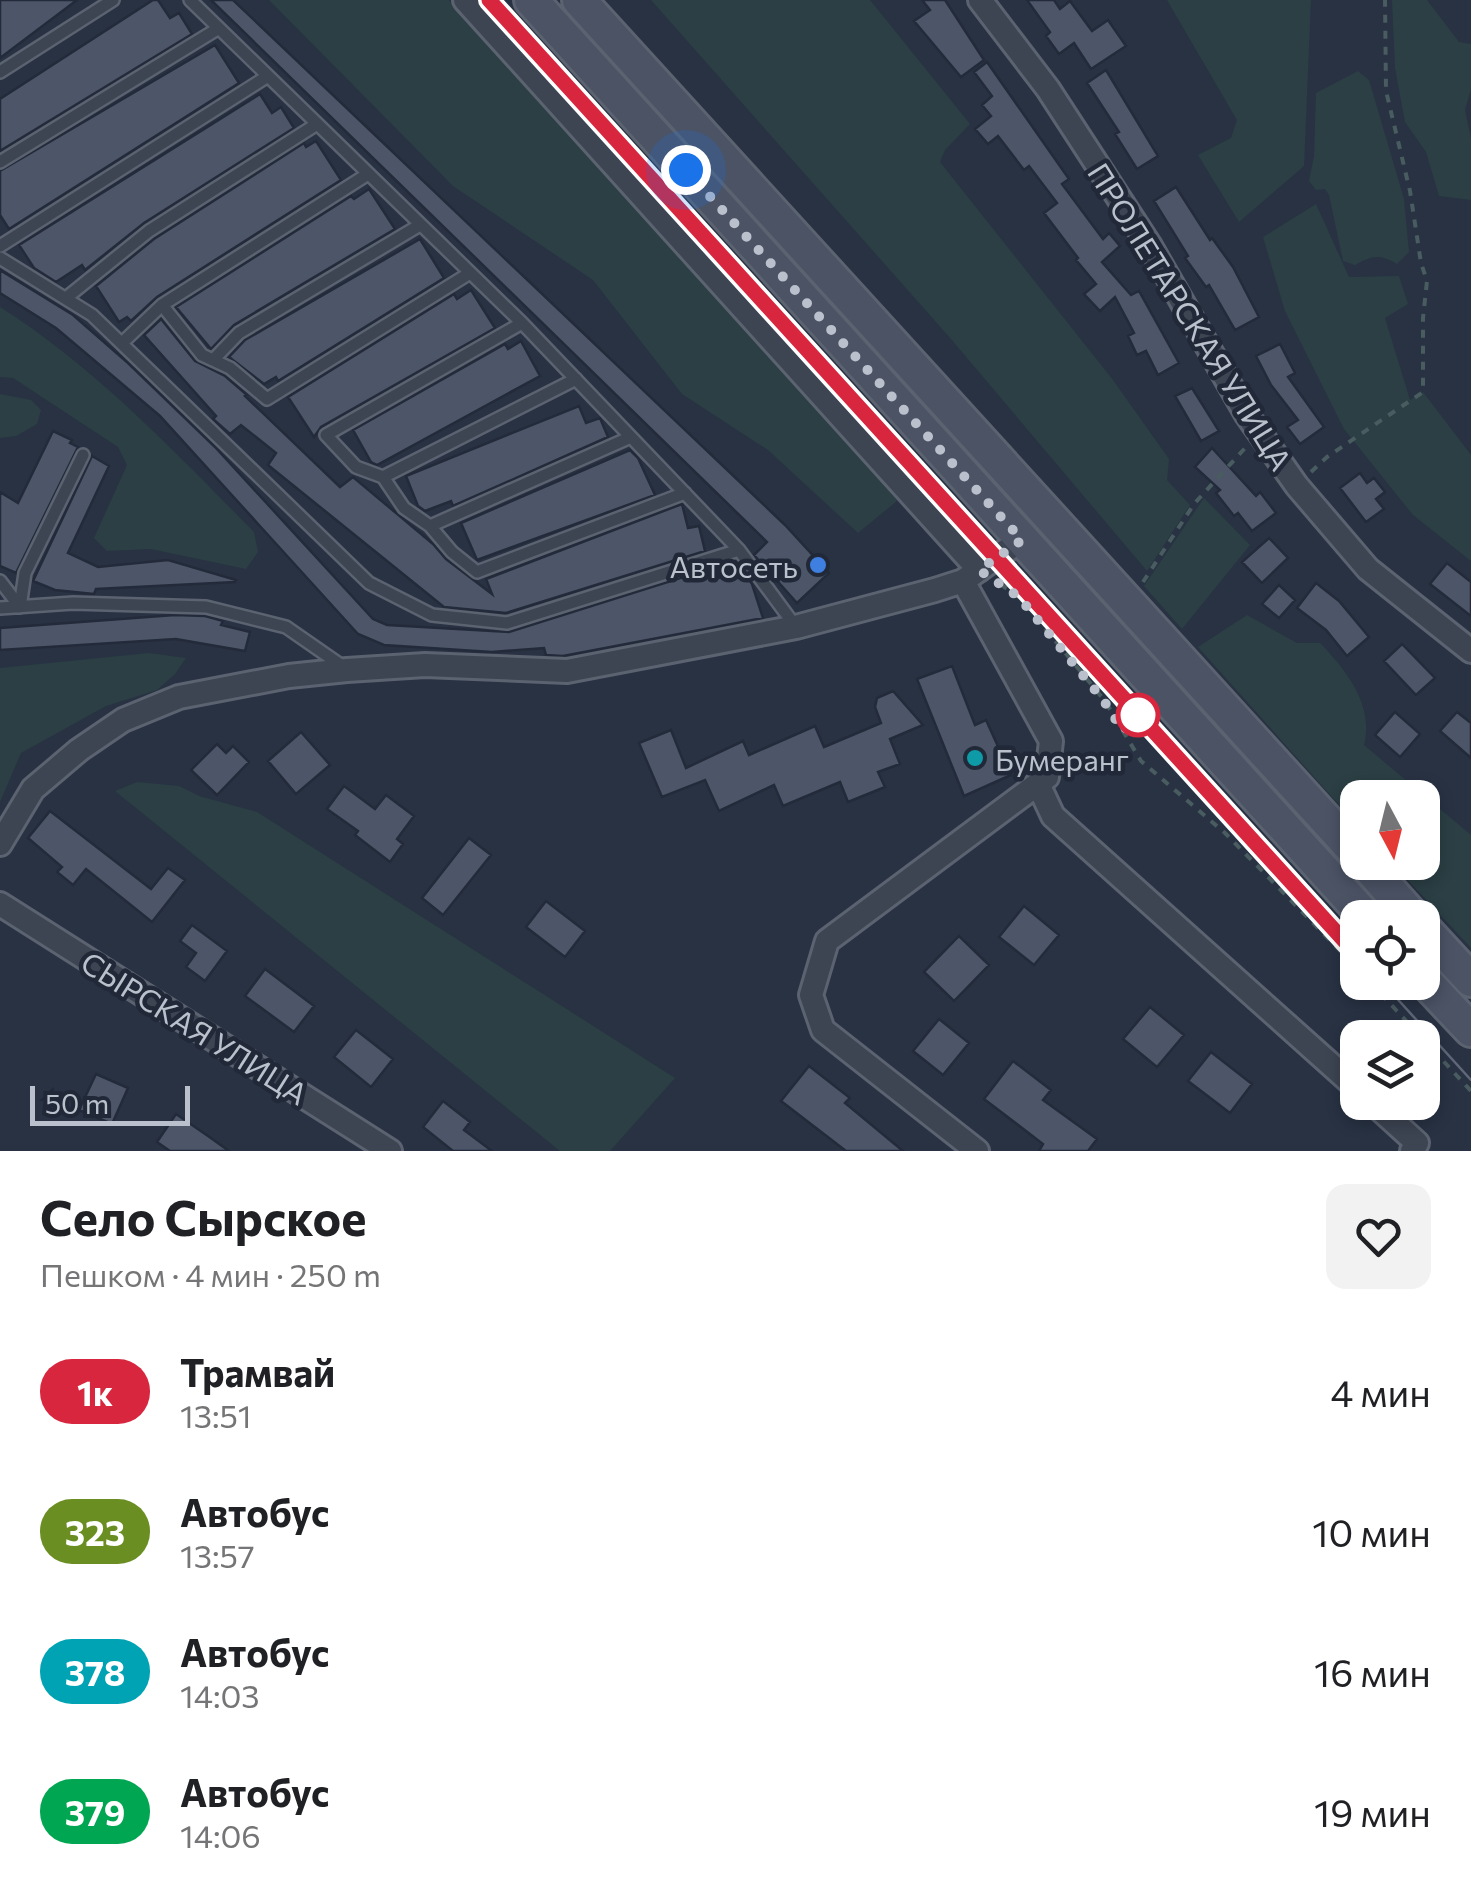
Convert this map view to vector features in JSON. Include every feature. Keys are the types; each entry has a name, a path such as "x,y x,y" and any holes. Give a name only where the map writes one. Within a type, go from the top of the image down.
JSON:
{"main road":[{"path":"530,0 1350,900"},
{"path":"579,0 1340,835"},
{"path":"1380,880 1398,900"},
{"path":"1440,946 1471,980"},
{"path":"1440,997 1471,1030"}],"street":[{"path":"465,0 971,575 1051,741 1047,777 827,941 811,995 823,1030 977,1151"},
{"name":"ПРОЛЕТАРСКАЯ УЛИЦА","path":"980,0 1048,89 1130,214 1260,433 1297,486 1368,568 1471,651"},
{"path":"0,844 33,789 79,750 123,720 179,698 289,676 347,670 425,665 567,671 796,627 971,575 1022,540"},
{"path":"1038,784 1053,816 1340,1073"},
{"name":"СЫРСКАЯ УЛИЦА","path":"0,904 390,1151"},
{"path":"1392,1120 1418,1143 1412,1151"}],"lane":[{"path":"0,72 114,0"},
{"path":"190,0 522,323 740,550 796,627"},
{"path":"0,162 219,28"},
{"path":"0,246 268,76"},
{"path":"66,298 149,231 316,124"},
{"path":"122,342 162,305 368,174"},
{"path":"214,360 239,333 420,225"},
{"path":"0,258 92,314 370,583 432,615 508,623 740,550"},
{"path":"162,305 202,355 230,368 267,399 470,273"},
{"path":"522,323 326,436 356,467 383,477 404,508 430,526 452,552 477,572 685,493"},
{"path":"383,477 576,380"},
{"path":"430,526 632,437"},
{"path":"20,607 25,573 84,455"},
{"path":"0,581 20,607"},
{"path":"0,608 72,603 206,607 286,627 347,670"}],"path":[{"path":"1297,486 1326,457 1423,392 1427,282 1386,91 1385,0"},
{"path":"1136,592 1194,504 1260,433"},
{"path":"971,575 1019,597 1104,701 1141,761 1225,832 1340,950"},
{"path":"1387,1000 1405,1020"},
{"path":"1440,1057 1471,1091"}],"green space":[{"path":"269,0 449,0 758,337 887,482 897,501 858,533 768,450 682,394 593,280 453,186"},
{"path":"651,0 870,0 970,124 945,150 940,162 1113,380 1169,459 1167,480 1190,505 1147,571 951,339"},
{"path":"1167,0 1311,0 1304,166 1239,222 1198,155 1231,138 1237,120"},
{"path":"1392,0 1427,0 1459,42 1471,44 1471,89 1465,110 1471,139 1471,200 1439,196 1426,152 1405,122 1395,68"},
{"path":"1358,71 1369,80 1404,199 1409,252 1397,264 1380,257 1355,265 1343,261 1329,195 1325,189 1316,190 1309,181 1314,156 1316,93"},
{"path":"1316,204 1349,277 1399,276 1408,304 1385,318 1410,400 1423,392 1471,455 1471,561 1413,515 1344,429 1285,311 1263,237"},
{"path":"0,307 101,384 254,532 258,552 246,569 151,549 107,551 94,538 127,465 118,447 13,378 0,377"},
{"path":"0,394 31,400 41,410 37,424 16,436 0,438"},
{"path":"1204,498 1250,545 1182,629 1144,586"},
{"path":"1247,615 1297,643 1320,643 1356,689 1365,716 1364,745 1406,780 1340,780 1340,806 1198,647"},
{"path":"149,653 186,658 157,690 106,706 21,753 0,802 0,668"},
{"path":"137,782 179,786 199,796 257,812 675,1078 610,1151 560,1151 115,791"},
{"path":"1440,809 1471,835 1471,948 1440,915 1440,900 1426,900 1408,880 1440,880"}],"building":[{"path":"0,0 77,0 0,58"},
{"path":"158,0 170,18 179,13 192,34 0,151 0,99"},
{"path":"211,0 233,0 785,525 829,573 797,603 754,555 767,542"},
{"path":"922,0 945,0 984,60 961,77 914,21 930,10"},
{"path":"1027,0 1054,0 1060,9 1070,1 1092,31 1108,20 1126,46 1091,69 1074,43 1059,54 1046,36 1050,32"},
{"path":"215,45 239,83 9,229 0,215 0,171"},
{"path":"987,62 1069,179 1062,184 1103,239 1109,233 1120,246 1102,262 1131,295 1139,291 1179,363 1158,375 1146,351 1137,355 1128,336 1134,333 1115,297 1100,311 1084,294 1096,284 1044,213 1057,203 1029,166 1024,170 998,136 988,144 975,129 991,116 982,105 992,96 974,72"},
{"path":"1106,70 1158,156 1137,169 1115,134 1119,132 1087,83"},
{"path":"260,94 272,113 281,107 294,128 144,223 85,270 82,265 56,282 34,268 19,245"},
{"path":"316,141 341,180 157,297 131,321 127,317 119,322 96,286 154,239 304,143 306,147"},
{"path":"1176,187 1210,240 1233,267 1259,317 1235,330 1209,285 1206,287 1185,258 1188,256 1154,201"},
{"path":"369,189 395,229 234,325 211,349 176,307 351,196 354,199"},
{"path":"420,239 444,278 278,381 276,377 264,384 229,357 245,340"},
{"path":"0,270 73,315 128,363 215,447 373,619 387,625 509,632 709,569 711,580 743,571 752,584 763,618 563,656 546,655 544,648 492,652 384,645 358,634 160,416 56,328 0,293"},
{"path":"471,290 495,328 321,427 314,437 288,397 454,294 457,299"},
{"path":"161,319 195,361 225,376 247,395 340,487 353,477 492,594 486,579 682,504 688,528 699,526 705,551 506,613 444,607 268,465 276,453 241,425 230,434 213,419 216,416 144,335"},
{"path":"521,341 540,376 377,465 371,462 353,430 505,344 508,349"},
{"path":"1280,344 1295,373 1288,377 1324,427 1300,444 1287,427 1298,420 1271,385 1256,356"},
{"path":"1192,388 1219,431 1201,441 1175,396"},
{"path":"579,406 586,423 600,418 608,437 453,506 451,501 425,511 418,506 406,476"},
{"path":"53,431 78,447 16,573 0,566 0,492 18,503"},
{"path":"1212,448 1256,496 1260,492 1276,513 1252,531 1238,513 1234,516 1216,493 1220,490 1195,467"},
{"path":"630,450 638,458 655,495 477,560 461,523"},
{"path":"92,456 109,466 68,553 98,567 168,560 235,582 96,589 94,594 55,590 33,581"},
{"path":"1360,473 1367,483 1374,478 1385,492 1376,499 1384,509 1366,522 1340,488"},
{"path":"1269,538 1288,558 1262,583 1242,562"},
{"path":"1447,563 1471,582 1471,616 1430,584"},
{"path":"1316,583 1339,601 1369,637 1347,656 1326,630 1297,608"},
{"path":"1279,585 1295,600 1279,618 1262,604"},
{"path":"205,616 223,621 221,625 250,632 245,651 176,639 0,650 0,628"},
{"path":"1402,644 1435,678 1416,695 1384,661"},
{"path":"952,666 975,725 986,720 1011,775 964,796 917,679"},
{"path":"893,691 923,725 890,739 900,764 878,772 885,787 848,802 840,782 783,806 774,785 719,811 705,780 662,797 639,743 671,730 686,768 743,741 749,755 815,726 824,747 881,723 875,707 877,698"},
{"path":"1395,712 1420,734 1400,757 1375,735"},
{"path":"1457,712 1471,723 1471,758 1440,731"},
{"path":"301,732 330,765 296,794 268,761"},
{"path":"217,744 226,753 233,746 249,762 217,795 191,770"},
{"path":"344,786 375,809 386,795 414,816 397,839 403,844 390,862 355,835 358,831 327,809"},
{"path":"50,811 151,889 168,868 185,880 152,922 86,869 73,885 57,872 62,867 28,838"},
{"path":"469,838 491,855 443,915 422,898"},
{"path":"546,901 585,931 565,957 526,927"},
{"path":"1024,906 1059,935 1034,965 999,937"},
{"path":"192,925 227,951 205,981 186,967 196,953 180,941"},
{"path":"959,936 989,965 954,1001 924,972"},
{"path":"265,969 314,1006 294,1032 245,996"},
{"path":"1150,1007 1184,1035 1157,1067 1123,1039"},
{"path":"939,1019 969,1043 943,1075 913,1051"},
{"path":"356,1030 393,1059 371,1087 334,1057"},
{"path":"1211,1052 1252,1084 1230,1113 1188,1081"},
{"path":"1013,1061 1051,1090 1043,1100 1097,1139 1088,1151 1039,1151 1043,1144 984,1099"},
{"path":"809,1066 850,1098 845,1103 903,1151 846,1151 781,1101"},
{"path":"96,1074 128,1088 112,1124 79,1110"},
{"path":"443,1101 470,1122 464,1130 492,1151 453,1151 423,1127"},
{"path":"176,1114 229,1151 170,1151 157,1142"}],"tram line":[{"path":"489,0 1340,936"},
{"name":"1к","path":"489,0 1340,936"},
{"path":"1398,1000 1471,1080"}],"place":[{"name":"Автосеть","path":"818,565"},
{"name":"Бумеранг","path":"975,758"}],"route":[{"path":"686,170 1022,540 979,570 1019,597 1104,701 1123,731 1138,715"}]}
